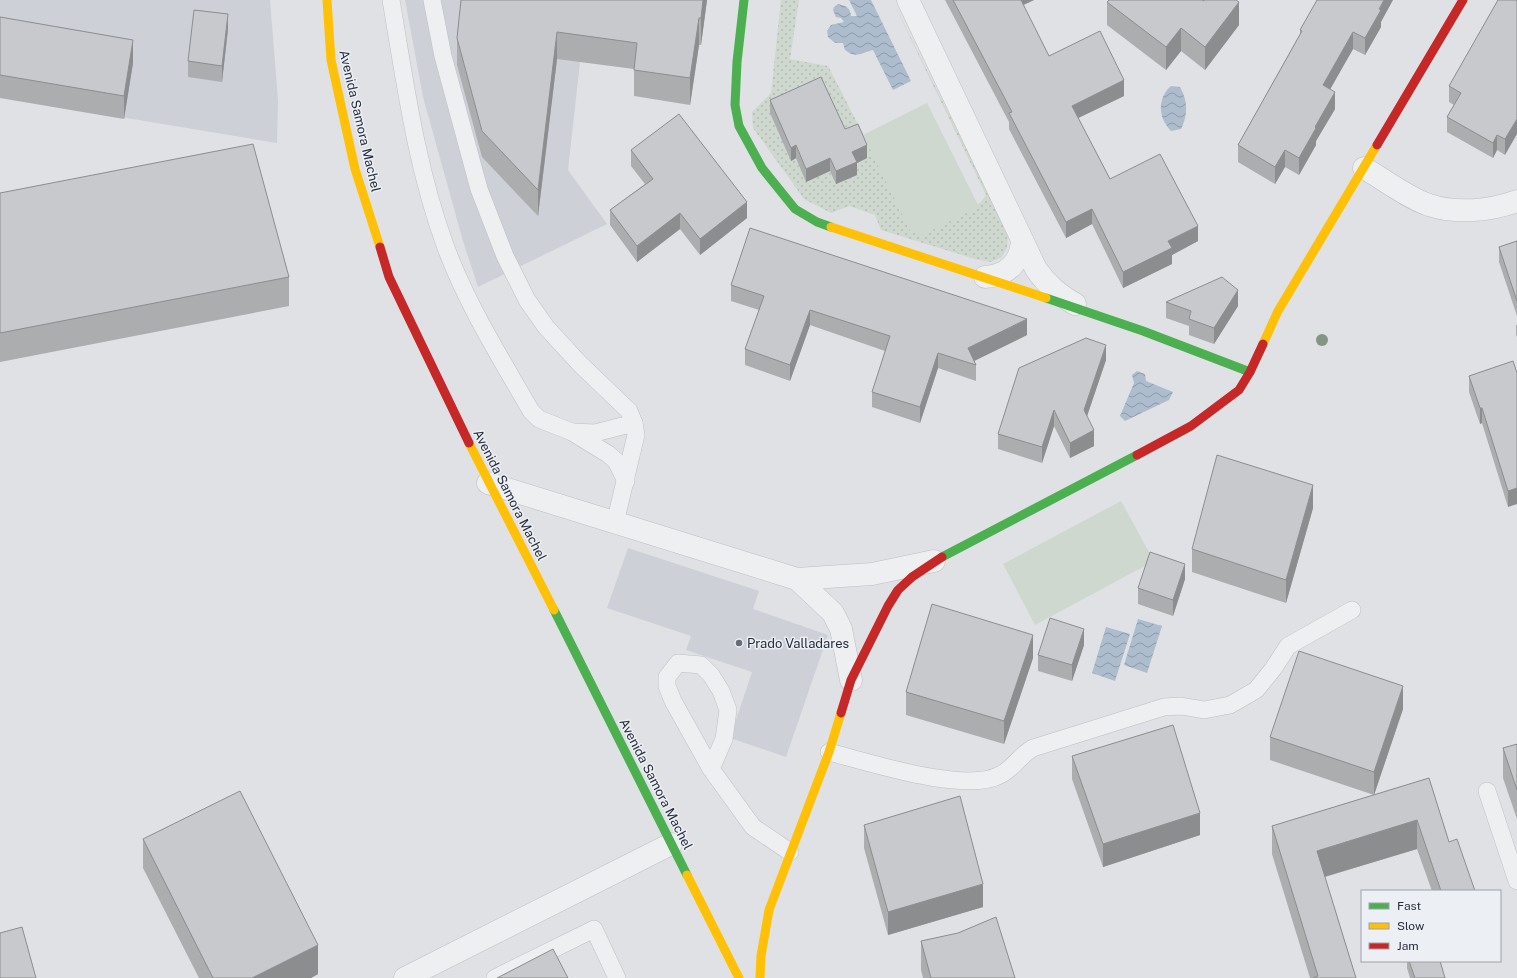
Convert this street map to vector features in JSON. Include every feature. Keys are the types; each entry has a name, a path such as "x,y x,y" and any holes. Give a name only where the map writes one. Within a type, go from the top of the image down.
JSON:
{"street":[{"name":"Avenida Samora Machel","path":"326,0 331,60 355,170 389,277 488,483 528,559 739,978"},
{"path":"744,0 737,62 735,105 739,126 762,168 795,209 816,222 1083,309 1178,343 1250,372"},
{"path":"908,0 1036,269 1056,293 1083,309"},
{"path":"760,978 761,956 769,910 829,752 851,680 888,606 898,590 912,577 935,561 1191,426 1238,390 1250,372 1278,311 1463,0"},
{"path":"1364,168 1400,190 1429,205 1467,211 1506,205 1517,201"},
{"path":"985,277 996,277 1011,268 1018,260 1022,250 1022,240"},
{"path":"488,483 797,579 872,574 935,561"},
{"path":"797,579 833,613 841,629 851,680"},
{"path":"405,978 671,844"}],"lane":[{"path":"391,0 407,93 424,176 445,244 467,297 531,411 539,419 572,432 608,454 616,461 626,481"},
{"path":"432,0 443,56 479,189 505,256 527,300 546,327 580,364 629,411 634,423 636,435 615,523"},
{"path":"572,432 595,433 634,423"},
{"path":"829,752 901,770 948,779 975,781 1000,776 1024,753 1032,748 1164,707 1181,706 1204,710 1230,705 1256,690 1273,670 1288,646 1352,610"},
{"path":"711,769 724,739 728,710 721,692 711,675 701,665 678,663 667,676 667,686 672,701 711,769 753,827 790,852"},
{"path":"1487,792 1517,881"},
{"path":"495,978 594,929 617,978"}],"shaded area":[{"path":"0,0 270,0 278,100 277,143 0,97"},
{"path":"405,0 587,0 568,170 607,224 478,287 463,241 423,97"},
{"path":"781,0 799,0 790,59 828,66 912,229 923,231 980,203 986,195 892,0 1008,232 1007,248 1002,257 991,262 975,259 881,230 875,215 849,206 831,213 804,199 753,128 752,112 771,93"},
{"path":"927,103 979,207 922,235 911,232 863,135"},
{"path":"1121,501 1154,561 1035,625 1003,564"},
{"name":"Prado Valladares","path":"628,548 759,591 753,609 828,635 786,757 730,738 752,672 686,650 691,636 607,608"}],"water":[{"path":"849,0 871,0 911,81 893,90 873,50 856,55 852,54 845,50 843,43 835,43 828,37 827,31 831,25 844,22 841,18 836,17 833,10 838,4 847,7 851,16 857,16"},
{"path":"1171,86 1180,87 1183,92 1186,103 1186,113 1181,129 1171,131 1164,120 1161,102 1166,91"},
{"path":"1137,371 1145,374 1146,381 1173,392 1169,400 1125,421 1120,416 1134,383 1132,375"},
{"path":"1138,619 1162,626 1147,673 1124,665"},
{"path":"1106,627 1130,634 1115,681 1092,673"}],"building":[{"path":"461,0 703,0 690,78 634,70 637,43 557,32 538,190 482,131 457,38"},
{"path":"953,0 1021,0 1049,56 1100,31 1124,80 1072,106 1110,179 1160,154 1198,226 1168,241 1172,248 1123,272 1092,209 1066,222 1009,113 1012,112"},
{"path":"1109,0 1236,0 1239,2 1205,47 1181,28 1166,47 1107,2"},
{"path":"1317,0 1384,0 1379,9 1381,10 1365,38 1353,32 1323,85 1335,92 1299,158 1285,150 1275,167 1238,145 1302,31 1300,30"},
{"path":"1498,0 1517,0 1517,119 1505,139 1497,135 1493,143 1447,117 1461,93 1449,86"},
{"path":"194,10 228,14 222,66 188,61"},
{"path":"0,17 133,40 124,96 0,75"},
{"path":"821,77 845,129 858,124 867,145 852,152 857,162 836,171 830,158 806,169 796,145 791,148 770,100"},
{"path":"679,114 747,202 700,239 680,213 637,246 610,210 653,179 631,150"},
{"path":"253,144 289,277 0,333 0,193"},
{"path":"750,228 1027,319 968,348 976,365 938,353 920,407 872,392 890,336 810,310 790,365 745,349 764,296 731,285"},
{"path":"1517,241 1517,301 1499,247"},
{"path":"1222,277 1238,290 1214,328 1189,319 1191,311 1166,302"},
{"path":"1086,338 1106,345 1084,410 1094,430 1070,443 1054,410 1042,447 998,434 1019,368"},
{"path":"1513,361 1517,373 1517,488 1508,491 1482,408 1480,408 1469,376"},
{"path":"1217,455 1313,485 1286,580 1192,549"},
{"path":"1150,552 1185,564 1173,600 1138,588"},
{"path":"932,604 1033,635 1004,721 906,692"},
{"path":"1050,618 1084,629 1072,665 1038,655"},
{"path":"1299,651 1403,686 1374,772 1270,737"},
{"path":"1173,725 1200,813 1103,844 1072,756"},
{"path":"1517,744 1517,790 1503,748"},
{"path":"1429,778 1449,842 1457,839 1475,890 1441,890 1417,820 1317,851 1356,978 1313,978 1318,976 1272,826"},
{"path":"240,791 318,945 252,978 213,978 143,839"},
{"path":"960,796 983,884 888,912 864,825"},
{"path":"996,917 1015,978 931,978 921,941 958,933"},
{"path":"22,927 36,978 0,978 0,933"},
{"path":"553,949 568,978 497,978"},
{"path":"1409,962 1440,962 1445,978 1415,978"}],"traffic: fast":[{"path":"744,0 737,62 735,105 739,126 762,168 795,209 817,222 831,227"},
{"path":"1046,298 1143,331 1250,372"},
{"path":"942,557 1137,455"},
{"path":"554,610 687,875"}],"traffic: slow":[{"path":"327,0 331,60 355,169 380,247"},
{"path":"1263,344 1278,311 1377,145"},
{"path":"831,227 1046,298"},
{"path":"469,443 554,610"},
{"path":"760,978 761,956 769,910 829,752 841,713"},
{"path":"687,875 739,978"}],"traffic: jam":[{"path":"1377,145 1463,0"},
{"path":"380,247 389,277 469,443"},
{"path":"1137,455 1191,426 1239,390 1250,372 1263,344"},
{"path":"841,713 851,680 888,606 898,590 912,577 942,557"}],"place":[{"name":"Prado Valladares","path":"739,643"}]}
